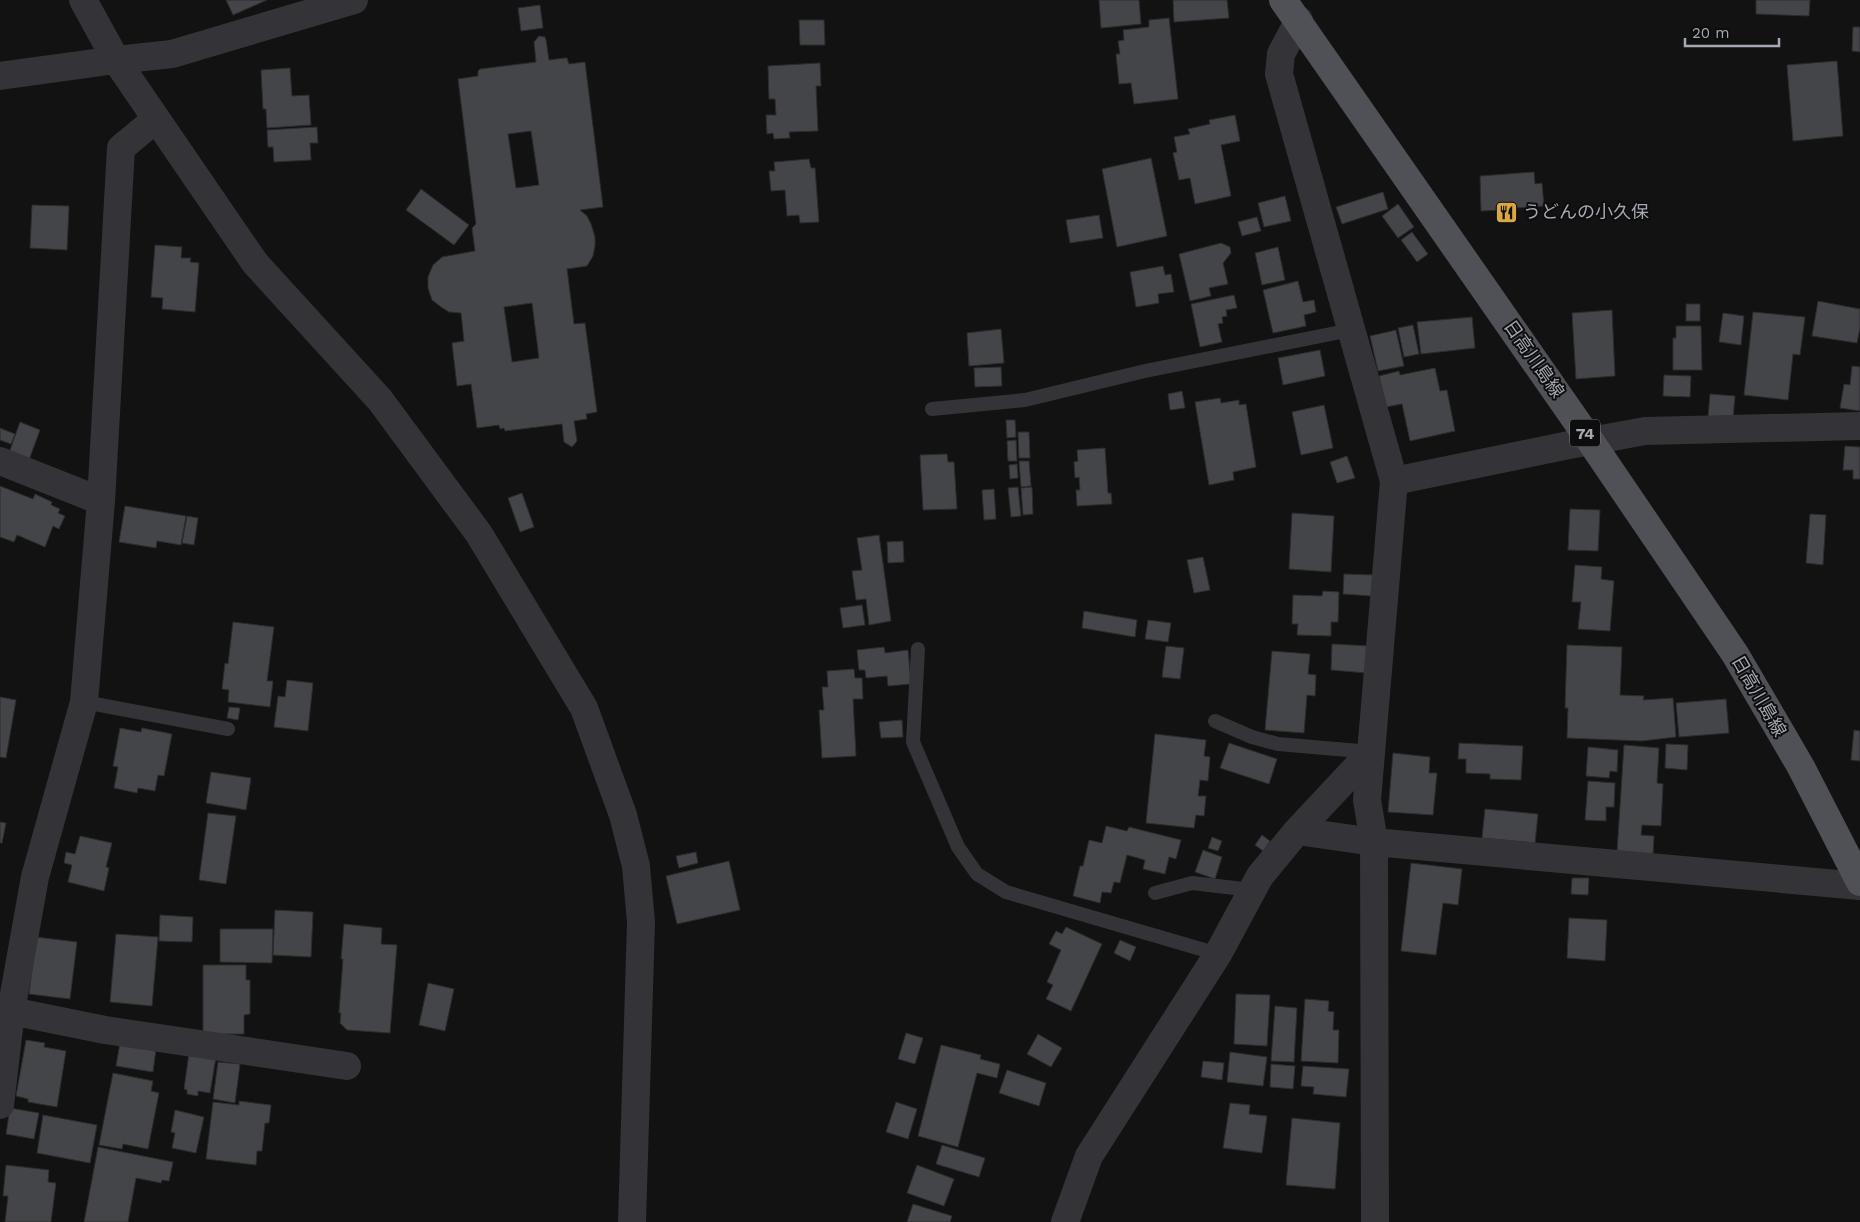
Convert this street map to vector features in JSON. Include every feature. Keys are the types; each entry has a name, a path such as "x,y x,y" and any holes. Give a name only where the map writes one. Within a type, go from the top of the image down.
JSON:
{"main road":[{"name":"日高川島線","path":"1291,10 1591,442 1735,654 1800,767 1860,882"}],"street":[{"path":"83,0 116,60 254,263 380,400 479,534 584,708 623,815 636,866 641,922 632,1222"},
{"path":"0,76 172,54 354,0"},
{"path":"1291,10 1281,54 1279,74 1394,481 1367,800 1374,842 1375,1222"},
{"path":"0,1105 5,1011 35,877 84,702 101,500 121,148 156,119"},
{"path":"1394,481 1568,444 1591,442 1645,431 1860,426"},
{"path":"0,461 101,500"},
{"path":"1065,1222 1089,1156 1218,954 1260,876 1297,831 1371,752"},
{"path":"1297,831 1374,842 1860,886"},
{"path":"5,1011 105,1030 347,1066"}],"lane":[{"path":"932,409 1026,400 1145,370 1351,330"},
{"path":"918,649 914,742 958,847 977,874 1006,892 1218,954"},
{"path":"84,702 228,729"},
{"path":"1215,721 1252,737 1278,744 1371,752"},
{"path":"1154,894 1192,884 1252,890"}],"building":[{"path":"226,0 267,0 233,15"},
{"path":"1099,0 1139,0 1141,24 1101,28"},
{"path":"1173,0 1227,0 1229,18 1174,22"},
{"path":"1756,0 1810,0 1809,16 1756,14"},
{"path":"540,5 543,28 521,31 518,8"},
{"path":"1169,18 1178,99 1134,104 1131,83 1119,84 1116,54 1120,54 1118,41 1124,40 1123,30 1149,27 1149,20"},
{"path":"799,20 824,20 825,45 800,45"},
{"path":"1853,27 1860,27 1860,52 1852,51"},
{"path":"539,36 545,37 549,60 567,58 569,64 585,62 603,207 580,210 587,216 595,237 593,256 587,266 567,269 574,324 585,323 597,412 586,414 587,419 574,421 577,441 572,447 564,442 562,424 505,431 504,428 500,429 499,425 477,428 471,384 457,386 452,343 464,341 461,313 449,312 441,307 432,300 428,288 428,277 433,265 442,257 475,251 472,228 476,224 458,79 478,76 480,69 536,62 534,42","holes":["531,131 539,185 516,188 508,134","532,303 539,358 512,362 504,307"]},
{"path":"1837,61 1843,136 1793,141 1787,65"},
{"path":"820,63 821,86 816,86 818,131 789,132 790,138 774,139 773,133 767,134 766,115 776,115 775,99 769,99 768,66"},
{"path":"290,68 292,96 309,95 311,125 267,128 266,109 263,109 261,70"},
{"path":"1235,115 1240,141 1221,145 1231,196 1195,204 1190,178 1179,180 1173,153 1177,152 1174,137 1190,134 1188,129 1210,124 1209,120"},
{"path":"317,127 318,143 310,143 311,160 274,162 273,147 268,147 267,130"},
{"path":"1151,158 1167,236 1117,247 1102,169"},
{"path":"809,159 811,168 815,168 819,222 800,223 799,215 787,216 785,190 771,191 769,171 775,171 774,162"},
{"path":"1534,172 1535,184 1542,183 1544,206 1516,208 1516,214 1501,215 1501,210 1481,211 1480,176"},
{"path":"421,189 469,225 454,245 406,210"},
{"path":"1383,192 1388,209 1342,224 1336,207"},
{"path":"1285,196 1291,221 1264,227 1258,203"},
{"path":"1398,204 1414,227 1398,238 1382,216"},
{"path":"32,205 69,206 67,250 30,248"},
{"path":"1099,215 1103,238 1070,243 1066,220"},
{"path":"1257,217 1261,231 1242,236 1238,222"},
{"path":"1412,232 1428,254 1417,262 1401,240"},
{"path":"1221,243 1230,247 1231,253 1223,263 1228,284 1209,288 1211,296 1190,301 1179,254"},
{"path":"155,245 182,247 181,258 191,258 190,262 199,263 195,312 162,309 163,298 151,297"},
{"path":"1278,247 1285,280 1262,285 1255,253"},
{"path":"1163,266 1165,275 1171,274 1174,292 1158,294 1159,303 1136,307 1130,272"},
{"path":"1298,281 1303,302 1314,300 1316,312 1304,315 1306,326 1273,333 1263,290"},
{"path":"1234,295 1237,308 1226,310 1227,316 1222,317 1223,323 1218,324 1222,342 1200,347 1191,304"},
{"path":"1818,301 1860,309 1860,328 1857,343 1812,336"},
{"path":"1686,304 1700,304 1700,321 1686,321"},
{"path":"1612,310 1615,376 1576,379 1572,313"},
{"path":"1753,312 1805,317 1800,355 1793,354 1788,400 1744,395"},
{"path":"1723,313 1744,316 1741,345 1719,342"},
{"path":"1472,317 1475,348 1421,354 1417,322"},
{"path":"1413,325 1419,354 1404,357 1398,328"},
{"path":"1676,326 1701,326 1702,370 1673,370 1673,338 1676,338"},
{"path":"1001,329 1004,363 969,366 967,333"},
{"path":"1396,330 1404,366 1378,371 1370,336"},
{"path":"1320,350 1325,376 1283,385 1278,358"},
{"path":"1852,366 1860,367 1860,411 1840,408 1844,384 1850,385"},
{"path":"1001,367 1002,386 975,387 974,368"},
{"path":"1435,368 1440,391 1447,390 1455,431 1410,441 1402,404 1386,407 1379,376 1399,371 1400,375"},
{"path":"1664,375 1691,376 1690,397 1663,396"},
{"path":"1182,391 1185,408 1170,410 1168,394"},
{"path":"1710,394 1735,396 1733,419 1708,417"},
{"path":"1220,398 1221,403 1239,400 1239,405 1246,404 1256,467 1233,472 1234,480 1209,485 1195,402"},
{"path":"1324,405 1333,448 1301,455 1292,412"},
{"path":"1006,420 1015,420 1016,437 1007,438"},
{"path":"20,422 40,430 29,460 9,453"},
{"path":"0,428 15,434 11,444 0,440"},
{"path":"1018,432 1029,432 1030,458 1019,458"},
{"path":"1016,440 1017,461 1008,461 1007,441"},
{"path":"1845,446 1860,447 1860,479 1853,479 1853,470 1843,470"},
{"path":"1105,448 1108,493 1111,493 1112,504 1077,506 1076,490 1080,490 1079,477 1075,478 1074,462 1078,461 1077,450"},
{"path":"947,454 948,462 954,462 957,509 923,510 920,455"},
{"path":"1347,456 1355,478 1337,483 1330,462"},
{"path":"1019,461 1029,461 1031,486 1021,487"},
{"path":"1017,464 1018,478 1010,479 1009,465"},
{"path":"0,486 33,499 35,494 52,502 51,505 60,509 58,513 65,516 59,529 53,526 45,547 17,535 14,542 0,537"},
{"path":"1018,487 1021,516 1011,517 1008,488"},
{"path":"1032,487 1033,514 1023,515 1021,488"},
{"path":"994,489 996,519 984,520 982,490"},
{"path":"522,493 534,527 520,532 508,498"},
{"path":"125,506 186,516 181,545 157,541 156,548 119,542"},
{"path":"1570,509 1600,510 1598,551 1568,550"},
{"path":"1292,513 1334,516 1331,572 1289,569"},
{"path":"1810,514 1826,515 1823,565 1806,563"},
{"path":"187,516 198,518 194,545 182,543"},
{"path":"879,535 891,621 869,625 866,599 856,600 852,571 862,570 857,538"},
{"path":"903,541 904,562 888,563 887,542"},
{"path":"1203,557 1210,590 1194,593 1187,560"},
{"path":"1575,565 1602,567 1601,579 1614,581 1610,631 1578,629 1581,602 1572,602"},
{"path":"1344,574 1374,575 1372,596 1343,594"},
{"path":"1323,591 1339,592 1338,622 1331,622 1331,636 1297,635 1298,624 1292,624 1293,595 1322,596"},
{"path":"862,605 865,625 843,628 840,608"},
{"path":"1084,611 1137,620 1135,637 1082,628"},
{"path":"1148,620 1171,623 1168,642 1145,639"},
{"path":"233,622 274,627 267,681 273,681 270,707 228,702 229,690 222,689 225,663 228,664"},
{"path":"1332,644 1369,646 1367,673 1331,670"},
{"path":"1567,645 1622,647 1620,695 1644,696 1643,700 1673,698 1676,737 1642,741 1567,738 1568,708 1565,708"},
{"path":"1166,646 1184,648 1180,679 1162,677"},
{"path":"884,647 885,653 908,650 911,684 888,686 887,676 866,678 865,670 859,670 857,650"},
{"path":"1272,651 1310,654 1308,674 1316,675 1315,696 1307,695 1304,733 1265,730"},
{"path":"854,669 855,678 862,678 863,699 853,699 856,756 822,758 819,710 824,710 822,687 828,687 827,671"},
{"path":"287,680 313,683 308,731 274,727 278,696 285,697"},
{"path":"0,697 16,700 6,758 0,757"},
{"path":"1726,699 1729,733 1679,737 1676,703"},
{"path":"229,707 240,708 238,720 227,718"},
{"path":"902,720 903,737 881,738 879,722"},
{"path":"120,728 141,732 142,728 172,734 164,776 158,775 155,791 138,788 137,793 114,788 118,767 113,766"},
{"path":"1854,730 1860,731 1860,761 1851,760"},
{"path":"1155,734 1206,740 1204,756 1210,757 1208,781 1200,780 1198,796 1206,796 1204,816 1196,815 1194,828 1146,823"},
{"path":"1229,743 1277,759 1269,784 1220,768"},
{"path":"1459,743 1523,746 1521,780 1490,779 1490,774 1466,773 1466,759 1458,759"},
{"path":"1666,744 1688,745 1687,770 1665,768"},
{"path":"1624,745 1659,748 1657,783 1663,784 1661,826 1642,825 1641,835 1654,836 1653,855 1617,852"},
{"path":"1588,747 1618,750 1617,772 1610,771 1609,778 1586,776"},
{"path":"1393,753 1430,757 1429,773 1437,773 1433,815 1388,812"},
{"path":"211,772 251,778 246,810 206,803"},
{"path":"1588,781 1615,783 1614,807 1606,807 1606,821 1585,820"},
{"path":"1485,809 1538,814 1535,843 1482,838"},
{"path":"208,813 236,816 226,884 199,880"},
{"path":"0,822 6,823 2,843 0,843"},
{"path":"1106,826 1127,831 1129,827 1181,840 1176,859 1169,857 1165,874 1143,869 1145,860 1127,855 1120,883 1114,882 1111,893 1102,892 1100,903 1073,896 1080,866 1083,866 1089,840 1102,843"},
{"path":"1262,835 1270,841 1263,851 1255,845"},
{"path":"80,836 112,843 106,867 109,868 104,891 68,882 72,865 64,863 66,852 75,854"},
{"path":"1212,837 1222,841 1218,851 1208,848"},
{"path":"1203,850 1222,857 1215,879 1195,872"},
{"path":"696,852 698,863 679,868 676,856"},
{"path":"729,861 740,910 677,924 666,876"},
{"path":"1411,863 1462,869 1458,905 1443,903 1436,955 1401,951"},
{"path":"1572,878 1589,878 1588,895 1571,894"},
{"path":"275,910 313,912 311,957 273,955"},
{"path":"160,915 193,917 192,942 159,941"},
{"path":"1569,918 1607,920 1605,961 1567,958"},
{"path":"344,924 382,928 381,944 397,945 390,1033 347,1030 340,1023 343,959 341,959"},
{"path":"1066,927 1102,944 1071,1011 1046,999 1053,985 1047,982 1061,950 1049,944 1056,931 1062,934"},
{"path":"220,929 273,929 272,963 220,962"},
{"path":"116,934 158,937 152,1006 110,1002"},
{"path":"36,937 77,942 70,999 29,994"},
{"path":"1120,940 1136,947 1130,961 1114,953"},
{"path":"203,965 246,965 246,980 250,980 250,1014 244,1015 244,1034 203,1034"},
{"path":"428,983 454,989 445,1031 419,1025"},
{"path":"1236,994 1270,995 1267,1046 1234,1044"},
{"path":"1305,999 1329,1001 1328,1011 1334,1012 1333,1030 1339,1030 1338,1063 1301,1061"},
{"path":"1275,1006 1297,1008 1294,1062 1271,1061"},
{"path":"906,1033 923,1038 915,1064 898,1059"},
{"path":"1038,1034 1062,1048 1051,1067 1027,1054"},
{"path":"26,1040 45,1043 44,1047 66,1051 57,1107 28,1102 28,1099 16,1096"},
{"path":"120,1043 156,1049 153,1072 116,1066"},
{"path":"941,1045 981,1055 980,1059 1000,1064 997,1078 977,1073 958,1147 918,1136"},
{"path":"1230,1052 1267,1057 1263,1086 1227,1082"},
{"path":"189,1053 216,1057 210,1093 198,1091 198,1096 187,1094 187,1090 184,1089"},
{"path":"1203,1061 1224,1063 1222,1080 1201,1077"},
{"path":"218,1062 240,1064 235,1103 213,1099"},
{"path":"1271,1064 1295,1066 1293,1089 1270,1087"},
{"path":"1303,1066 1349,1069 1346,1097 1313,1094 1314,1087 1301,1086"},
{"path":"1007,1070 1046,1083 1039,1106 999,1093"},
{"path":"113,1073 153,1081 151,1091 159,1093 148,1149 123,1144 122,1149 99,1145"},
{"path":"239,1101 271,1105 269,1123 265,1123 262,1151 257,1151 256,1165 206,1159 213,1102 239,1105"},
{"path":"896,1102 917,1109 908,1139 886,1132"},
{"path":"1230,1103 1250,1105 1249,1114 1267,1116 1262,1153 1223,1148"},
{"path":"10,1108 39,1113 34,1139 6,1134"},
{"path":"175,1110 204,1117 196,1153 172,1148 175,1133 171,1132"},
{"path":"43,1115 97,1125 90,1163 37,1153"},
{"path":"1292,1118 1340,1123 1335,1189 1286,1185"},
{"path":"942,1145 985,1158 979,1177 936,1164"},
{"path":"98,1147 173,1162 169,1181 162,1180 161,1183 136,1178 128,1222 84,1222"},
{"path":"6,1165 49,1170 48,1182 56,1183 51,1222 5,1222 8,1196 3,1196"},
{"path":"917,1165 954,1179 944,1206 907,1193"},
{"path":"913,1204 952,1216 950,1222 907,1222"}],"place":[{"name":"うどんの小久保","path":"1507,212"}]}
